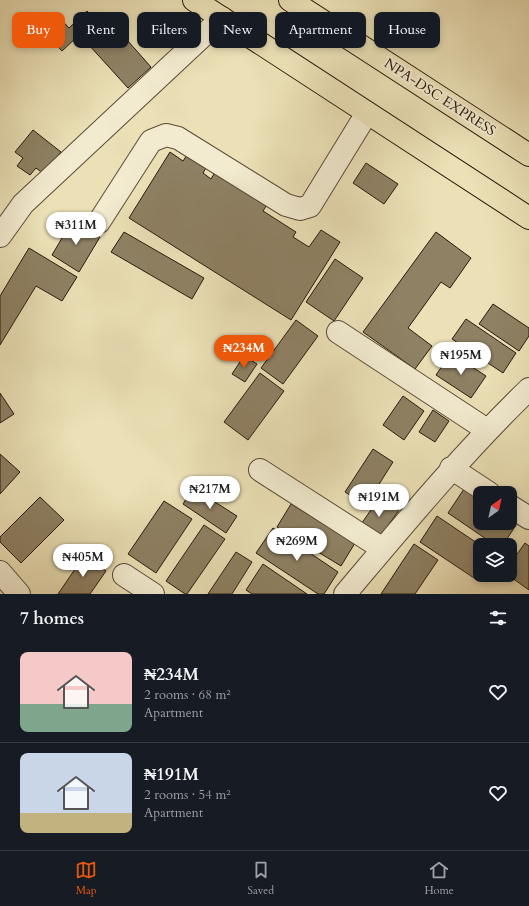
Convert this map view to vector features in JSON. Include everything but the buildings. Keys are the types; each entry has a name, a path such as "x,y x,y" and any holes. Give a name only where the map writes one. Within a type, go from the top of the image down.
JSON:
{"main road":[{"path":"194,0 213,12"},
{"name":"NPA-DSC EXPRESS","path":"290,0 529,155"},
{"path":"267,47 529,218"}],"street":[{"path":"0,236 23,204 209,30"},
{"path":"99,222 151,141 166,135 178,138 286,205 300,209 310,206 367,113"},
{"path":"338,332 487,430"},
{"path":"345,594 451,468 529,389"},
{"path":"451,468 478,486"},
{"path":"260,470 383,549"},
{"path":"517,510 529,518"},
{"path":"0,572 18,594"},
{"path":"124,575 153,594"}]}
